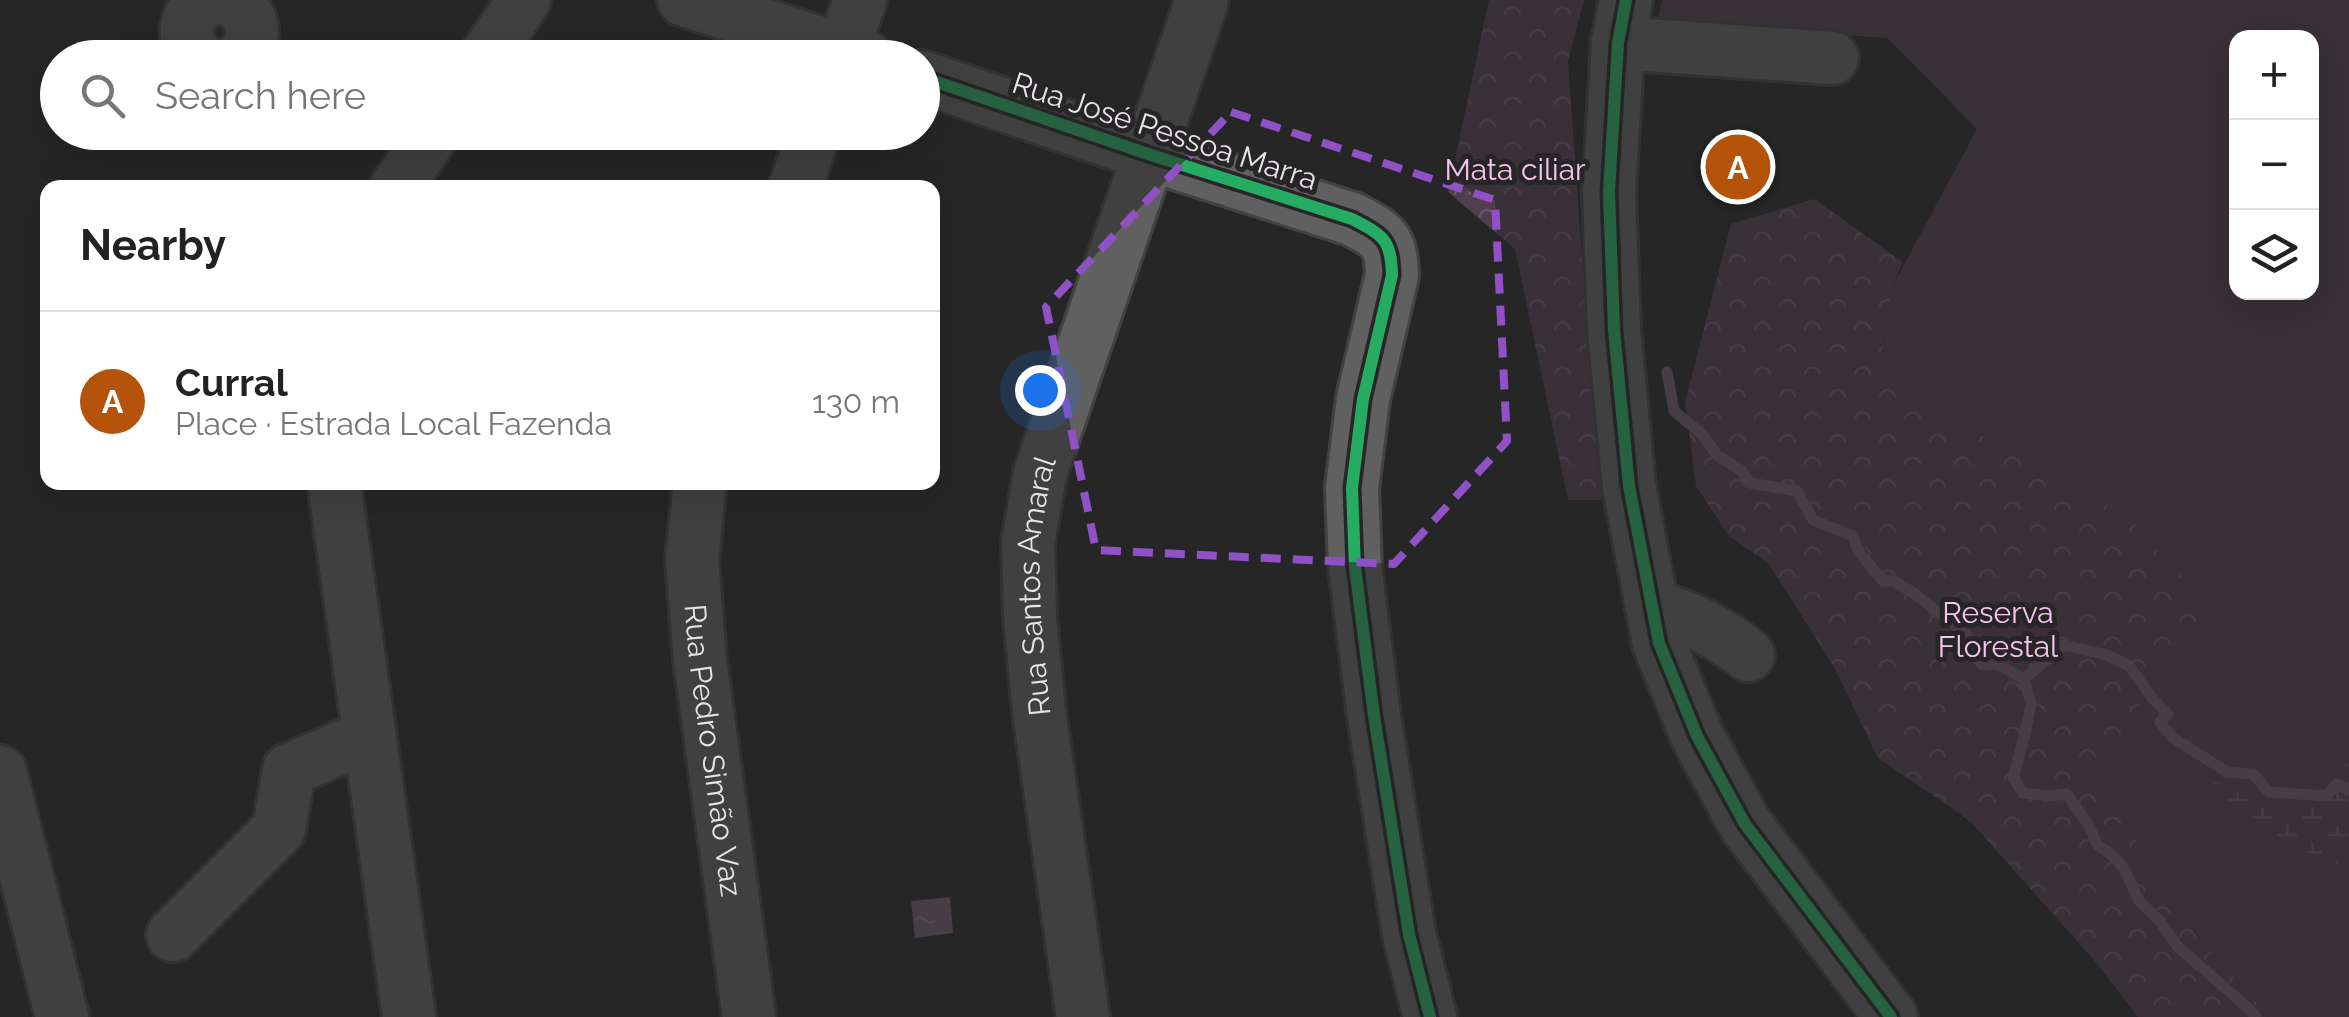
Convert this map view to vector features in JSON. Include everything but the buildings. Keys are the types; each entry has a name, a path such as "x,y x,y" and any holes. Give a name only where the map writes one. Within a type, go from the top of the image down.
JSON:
{"street":[{"path":"497,40 524,0"},
{"path":"684,0 805,40"},
{"path":"853,40 860,0"},
{"name":"Rua Santos Amaral","path":"1084,1017 1039,711 1028,543 1040,474 1202,0"},
{"path":"199,14 247,12 252,22 250,40"},
{"path":"1832,58 1622,22 1609,192 1614,330 1629,486 1655,624 1696,736 1745,824 1891,1017"},
{"name":"Rua José Pessoa Marra","path":"940,83 1352,219 1386,242 1392,276 1363,399 1352,488 1355,567 1408,934 1430,1017"},
{"path":"401,180 422,150"},
{"path":"798,180 808,150"},
{"path":"335,490 410,1004"},
{"name":"Rua Pedro Simão Vaz","path":"699,490 692,560 700,660 749,1017"},
{"path":"1655,624 1689,617 1722,634 1748,655"},
{"path":"173,935 279,829 289,770 370,735"},
{"path":"0,772 62,1017"}],"highlighted area":[{"path":"1231,112 1495,200 1507,441 1394,564 1096,550 1046,307"}],"green space":[{"name":"Mata ciliar","path":"1489,0 1584,0 1568,61 1583,271 1608,500 1568,500 1515,249 1448,192"},
{"path":"1662,0 2349,0 2349,1017 2269,1017 2168,903 2100,770 2177,647 2210,608 1981,435 1879,374 1892,287 1977,129 1887,38 1658,21"},
{"name":"Reserva Florestal","path":"1814,199 1903,262 1892,287 1879,374 2129,517 2210,608 2177,647 2100,770 2168,903 2269,1017 2138,1017 2094,960 1970,821 1878,758 1834,667 1769,564 1729,536 1696,486 1685,402 1731,224"},
{"path":"2349,761 2349,869 2277,841 2216,806 2213,781 2293,814 2326,796 2332,776"}],"water":[{"path":"950,897 953,933 915,938 911,901"}],"waterway":[{"path":"1667,372 1674,411 1702,434 1717,455 1742,471 1750,483 1797,491 1813,520 1853,536 1858,551 1883,581 1894,581 1912,592 1968,636 1971,652 1983,665 1998,664 2024,679 2064,645 2107,655 2129,666 2168,714 2160,722 2172,737 2227,772 2253,774 2269,792 2326,796 2337,784 2349,790"},
{"path":"2024,679 2031,704 2013,778 2023,793 2067,794 2097,844 2124,868 2139,901 2160,921 2178,947 2256,1017"}],"cycle path":[{"path":"1626,0 1618,43 1609,192 1614,330 1629,486 1659,643 1697,736 1745,824 1891,1017"},
{"path":"940,83 1352,219 1378,234 1387,246 1392,275 1363,399 1352,488 1355,567 1409,934 1430,1017"}],"place":[{"name":"Curral","path":"1738,167"}]}
